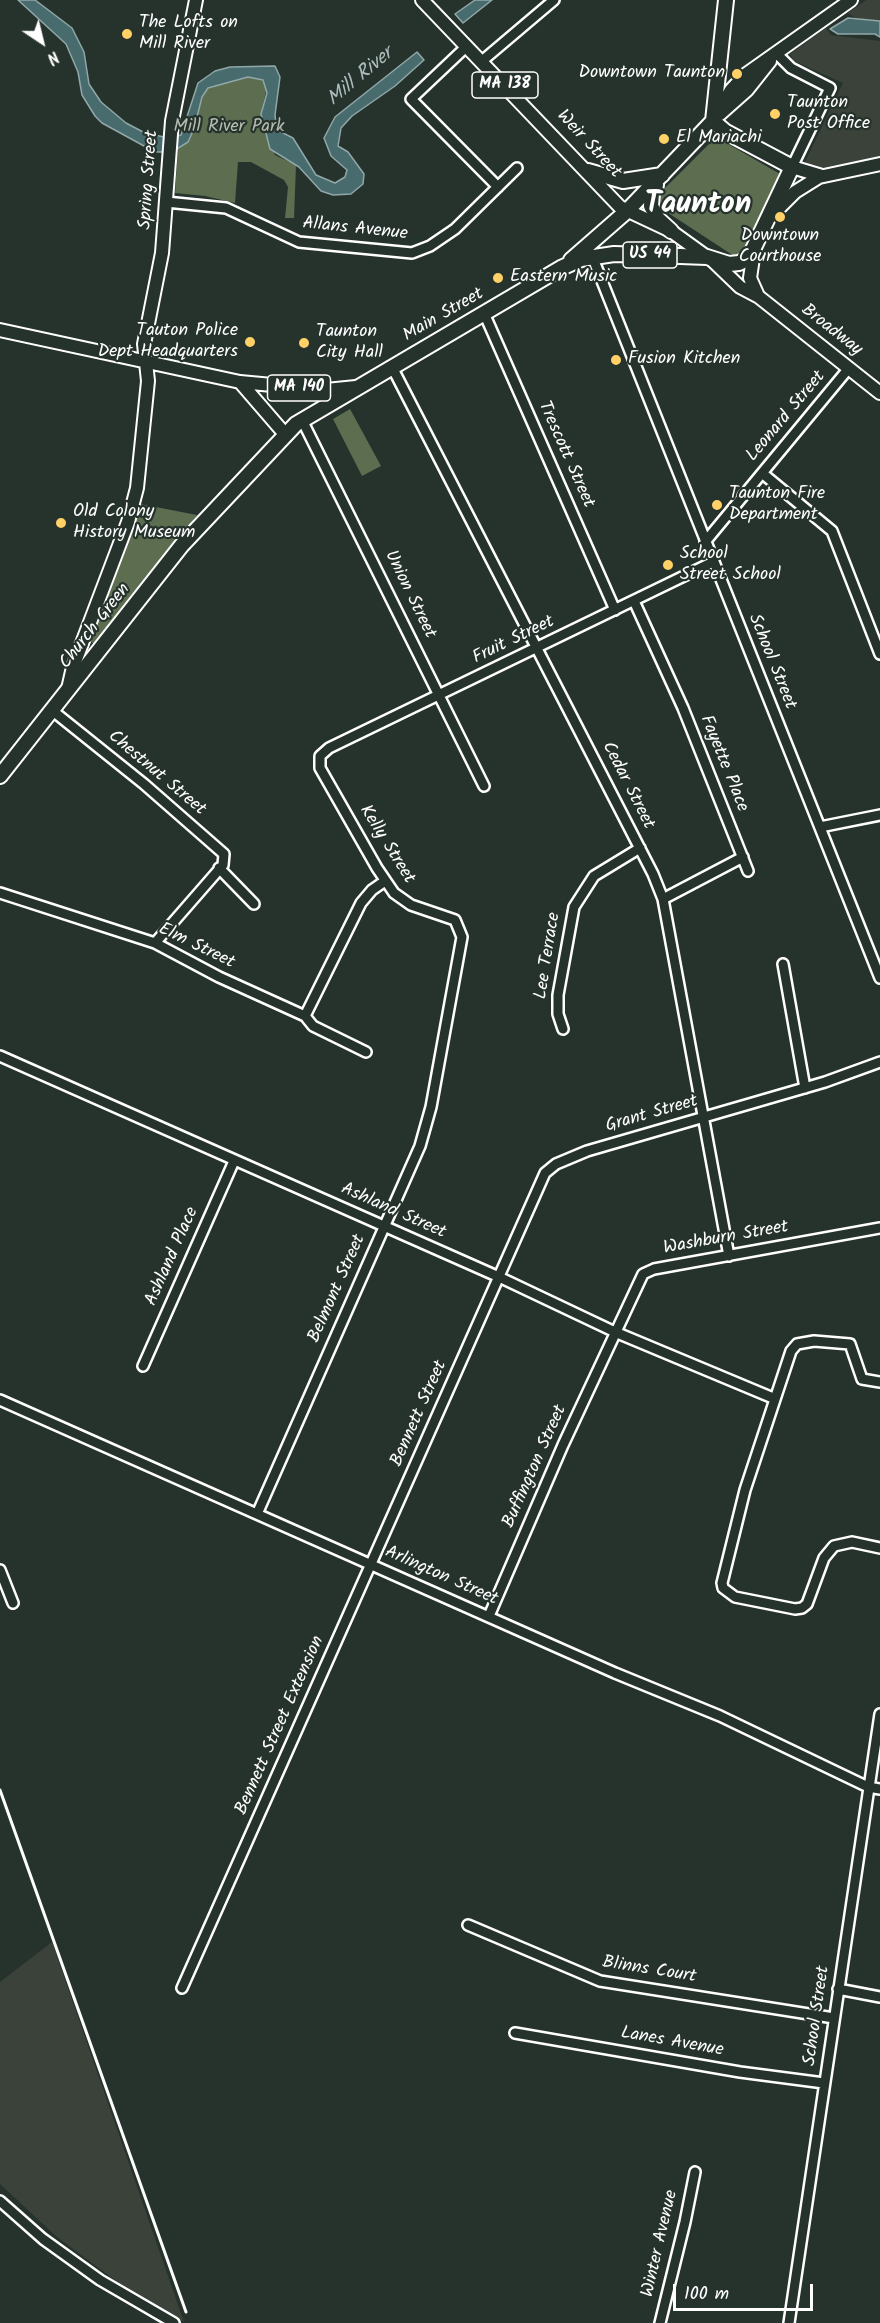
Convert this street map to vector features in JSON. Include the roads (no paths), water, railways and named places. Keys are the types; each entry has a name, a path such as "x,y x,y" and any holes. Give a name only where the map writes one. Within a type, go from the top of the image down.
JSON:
{"highway":[{"path":"726,0 713,121 726,132 792,167 754,251"},
{"name":"US 44","path":"627,211 713,121"},
{"path":"588,171 623,181 662,176"},
{"path":"662,176 654,188 650,202 658,219 671,231"},
{"name":"Main Street","path":"561,268 627,211"},
{"path":"592,256 596,243 609,227"},
{"name":"US 44","path":"710,259 736,264 746,260 754,251"},
{"name":"Main Street","path":"284,433 302,420 561,268 592,256 710,259"},
{"name":"Church Green","path":"68,693 182,545 284,433"},
{"name":"US 44","path":"0,776 68,693"}],"main road":[{"name":"Spring Street","path":"146,362 144,344 161,261 172,126 195,0"},
{"name":"Weir Street","path":"422,0 627,211"},
{"path":"713,121 753,83 776,53 851,0"},
{"path":"767,221 795,192 823,176 880,164"},
{"path":"792,167 823,176"},
{"name":"MA 138","path":"627,211 671,231 710,259"},
{"path":"754,251 750,278 759,297"},
{"name":"Broadway","path":"710,259 740,286 759,297 880,393"},
{"name":"MA 140","path":"0,330 240,382 326,390 359,387"},
{"name":"Church Green","path":"68,693 73,668 134,501 148,381 146,362"},
{"name":"MA 140","path":"240,382 284,433"},
{"path":"264,410 265,394 281,386"}],"street":[{"path":"482,61 554,0"},
{"path":"467,46 411,99 498,187"},
{"path":"776,53 794,70 830,88 792,167"},
{"name":"Allans Avenue","path":"165,202 226,208 299,242 412,253 430,246 455,229 517,168"},
{"name":"School Street","path":"592,256 880,978"},
{"name":"Trescott Street","path":"484,313 615,610"},
{"name":"Cedar Street","path":"392,367 640,848 663,899 729,1256"},
{"name":"Leonard Street","path":"705,542 849,368"},
{"name":"Union Street","path":"302,420 484,786"},
{"path":"762,473 832,531 880,654"},
{"name":"Fruit Street","path":"329,748 713,562"},
{"name":"Fayette Place","path":"634,602 683,708 748,871"},
{"name":"Chestnut Street","path":"53,711 219,848 225,859 219,868"},
{"name":"Kelly Street","path":"329,748 320,756 320,768 385,881 399,898 450,918 461,931"},
{"path":"820,827 880,815"},
{"name":"Lee Terrace","path":"563,1029 558,1014 558,994 574,907 594,876 640,848"},
{"path":"663,899 743,857"},
{"path":"155,943 219,868 254,903"},
{"path":"305,1016 362,903 372,890 385,881"},
{"name":"Elm Street","path":"0,893 155,943 219,977 305,1016 313,1026 366,1052"},
{"name":"Belmont Street","path":"256,1514 420,1146 431,1107 461,931"},
{"path":"783,964 805,1088"},
{"name":"Ashland Street","path":"0,1056 499,1277 615,1332 773,1398"},
{"name":"Grant Street","path":"499,1277 541,1181 552,1167 587,1151 805,1088 880,1062"},
{"name":"Ashland Place","path":"143,1366 234,1161"},
{"name":"Washburn Street","path":"615,1332 639,1279 645,1272 880,1228"},
{"name":"Bennett Street","path":"372,1565 499,1277"},
{"name":"Buffington Street","path":"489,1616 615,1332"},
{"path":"880,1382 862,1379 850,1344 802,1342 788,1355 773,1398 726,1562 723,1588 735,1597 795,1609 802,1608 807,1604 824,1558 834,1546 852,1542 880,1548"},
{"name":"Arlington Street","path":"0,1400 615,1674 720,1716 868,1786 880,1789"},
{"name":"Bennett Street Extension","path":"182,1988 372,1565"},
{"path":"0,1570 13,1603"},
{"name":"School Street","path":"789,2323 880,1714"},
{"name":"Blinns Court","path":"468,1925 600,1982 834,2018"},
{"path":"838,1989 880,1997"},
{"name":"Lanes Avenue","path":"515,2032 740,2072 825,2083"},
{"name":"Winter Avenue","path":"660,2323 686,2222 695,2172"},
{"path":"0,2201 43,2239 99,2280 174,2323"}],"water":[{"path":"18,0 35,0 72,28 84,52 89,84 101,102 126,123 145,133 169,138 181,135 198,83 215,71 230,67 275,66 280,77 275,115 277,130 293,138 316,175 335,183 345,177 347,170 331,156 324,138 335,117 417,52 424,60 395,86 352,116 341,128 338,146 348,152 364,174 363,184 351,194 333,195 321,191 299,167 270,149 261,114 267,93 263,80 248,77 208,88 202,97 194,129 188,142 172,152 155,152 102,123 95,116 82,95 78,72 66,44"},
{"path":"475,0 492,0 463,23 455,14"},
{"path":"848,18 880,21 880,37 875,34 838,34 830,29"}],"railway":[{"path":"0,1790 186,2312"}],"place":[{"name":"The Lofts on Mill River","path":"127,34"},
{"name":"Downtown Taunton","path":"737,74"},
{"name":"Taunton Post Office","path":"775,114"},
{"name":"El Mariachi","path":"664,139"},
{"name":"Downtown Courthouse","path":"780,217"},
{"name":"Eastern Music","path":"498,278"},
{"name":"Tauton Police Dept Headquarters","path":"250,342"},
{"name":"Taunton City Hall","path":"304,343"},
{"name":"Fusion Kitchen","path":"616,360"},
{"name":"Taunton Fire Department","path":"717,505"},
{"name":"Old Colony History Museum","path":"61,523"},
{"name":"School Street School","path":"668,565"}],"district":[{"name":"Taunton","path":"698,207"}],"water label":[{"name":"Mill River","path":"361,78"}],"park label":[{"name":"Mill River Park","path":"229,128"}]}
